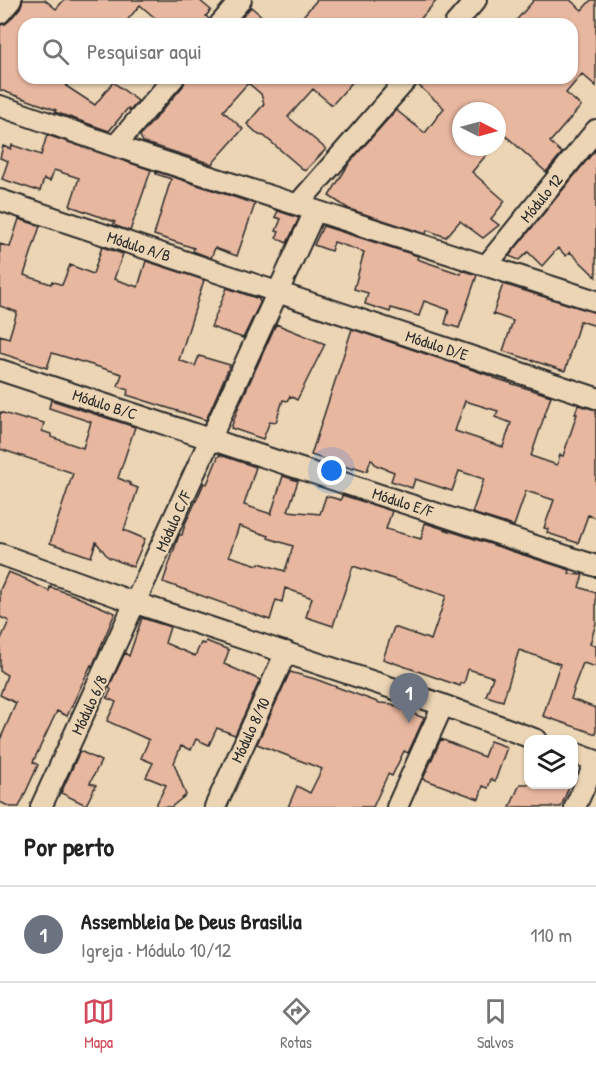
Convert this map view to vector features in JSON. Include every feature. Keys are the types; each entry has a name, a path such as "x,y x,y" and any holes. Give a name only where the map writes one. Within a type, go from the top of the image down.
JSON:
{"street":[{"path":"0,13 11,0"},
{"path":"225,18 241,0"},
{"path":"460,18 476,0"},
{"path":"115,146 169,84"},
{"name":"Módulo C/F","path":"136,603 278,292 306,208 403,84"},
{"path":"0,106 115,146 596,301"},
{"name":"Módulo 12","path":"486,266 596,130"},
{"name":"Módulo A/B","path":"0,200 278,292"},
{"name":"Módulo D/E","path":"278,292 596,398"},
{"name":"Módulo B/C","path":"0,370 211,439"},
{"name":"Módulo E/F","path":"211,439 596,566"},
{"path":"0,554 136,603 443,705 524,735"},
{"name":"Módulo 6/8","path":"41,807 136,603"},
{"name":"Módulo 8/10","path":"215,807 286,652"},
{"path":"397,807 443,705"},
{"path":"574,807 596,761 578,755"}],"building":[{"path":"23,0 45,0 56,9 64,0 199,0 211,10 206,16 208,18 155,18 140,5 129,18 18,18 18,84 68,84 66,86 95,105 111,84 116,84 138,101 130,111 128,108 109,131 0,90 0,25 9,21 20,8"},
{"path":"317,0 437,0 421,18 301,18"},
{"path":"534,0 570,0 582,10 591,0 596,0 596,86 582,74 578,79 578,18 518,18"},
{"path":"251,7 264,18 241,18"},
{"path":"184,84 247,84 223,111 243,129 212,164 143,142 140,136"},
{"path":"249,84 351,84 332,105 313,89 288,117 326,149 305,171 247,124 264,104 261,94"},
{"path":"418,84 574,84 566,93 581,106 550,142 562,153 546,172 506,136 506,102 452,102 452,156 485,156 472,172 505,201 491,219 499,225 483,238 460,221 446,237 427,230 426,234 349,209 329,196 350,162 396,110 425,133 444,108"},
{"path":"47,135 151,170 130,231 113,225 115,222 70,206 79,178 54,170 50,181 44,179 40,191 2,179 8,161 0,158 3,146 11,149 12,145 41,155"},
{"path":"596,149 596,277 570,252 566,256 558,248 542,266 528,252 519,260 509,256"},
{"path":"155,171 255,204 237,256 215,248 211,258 193,251 194,248 154,235 171,179 156,174"},
{"path":"278,211 299,218 287,243 276,238 281,219 275,217"},
{"path":"19,219 40,226 24,275 51,284 52,281 62,285 70,265 93,274 102,247 123,254 114,279 138,287 146,261 204,280 179,360 195,366 199,356 230,365 206,420 127,395 128,390 118,386 122,374 52,353 47,368 0,353 0,335 9,338 17,312 0,306 0,244 10,247"},
{"path":"323,226 418,256 417,259 461,274 462,270 477,275 459,328 445,324 449,310 424,301 419,316 391,308 390,312 365,304 368,293 354,289 364,252 334,242 331,251 314,245"},
{"path":"503,284 596,313 596,326 580,321 565,371 503,351 513,321 493,314"},
{"path":"227,288 259,299 260,303 243,338 211,327"},
{"path":"276,324 325,344 297,400 290,396 287,401 283,400 276,422 270,421 263,439 231,428"},
{"path":"352,329 551,396 531,456 557,465 560,455 563,456 578,405 596,410 596,518 588,515 578,543 547,533 548,529 544,528 554,500 526,491 514,526 472,513 484,479 459,471 452,491 415,479 412,488 391,481 394,472 376,465 371,459 367,471 354,467 353,469 311,455","holes":["465,401 498,411 495,417 511,423 503,447 455,431"]},
{"path":"51,400 135,427 118,478 138,488 124,530 145,539 133,567 108,557 96,542 91,557 50,543 73,473 0,449 0,412 44,423 42,431 51,434 51,437 83,448 91,422 49,408"},
{"path":"220,455 256,467 244,505 271,514 283,476 298,481 288,511 320,514 326,496 341,500 342,495 392,511 386,529 421,539 425,523 570,570 569,574 583,575 579,587 596,593 596,623 590,644 596,646 596,667 583,663 571,699 596,708 596,734 543,716 560,664 519,650 503,701 486,696 493,677 468,669 464,684 461,683 460,686 383,659 394,627 431,640 446,596 353,566 333,626 306,617 312,598 285,588 282,602 276,600 270,620 163,582 179,535 182,535 185,524 204,483 207,484","holes":["239,526 269,536 268,538 293,546 285,571 229,556"]},
{"path":"8,572 49,591 50,587 115,613 92,667 91,665 67,716 57,711 33,762 38,765 19,807 10,807 0,802 0,740 16,703 0,695 7,675 0,671 0,641 9,621 0,617 0,590"},
{"path":"142,618 170,627 165,643 195,656 201,643 205,644 206,641 229,650 224,664 260,680 235,735 217,728 209,745 196,739 191,750 181,746 174,763 186,795 171,807 155,807 166,785 146,777 153,763 141,758 149,740 107,721 116,702 107,698 111,690 109,687 125,653 129,656"},
{"path":"290,672 380,703 392,704 424,718 408,753 404,751 392,776 388,774 373,807 288,807 297,786 310,793 322,769 257,744"},
{"path":"441,739 484,757 490,741 507,747 495,781 491,779 488,788 483,786 479,799 423,779"},
{"path":"80,751 101,761 90,783 96,785 86,805 61,793"},
{"path":"520,784 524,784 524,789 568,789 561,807 510,807"}],"place":[{"name":"Assembleia De Deus Brasilia","path":"409,723"}]}
